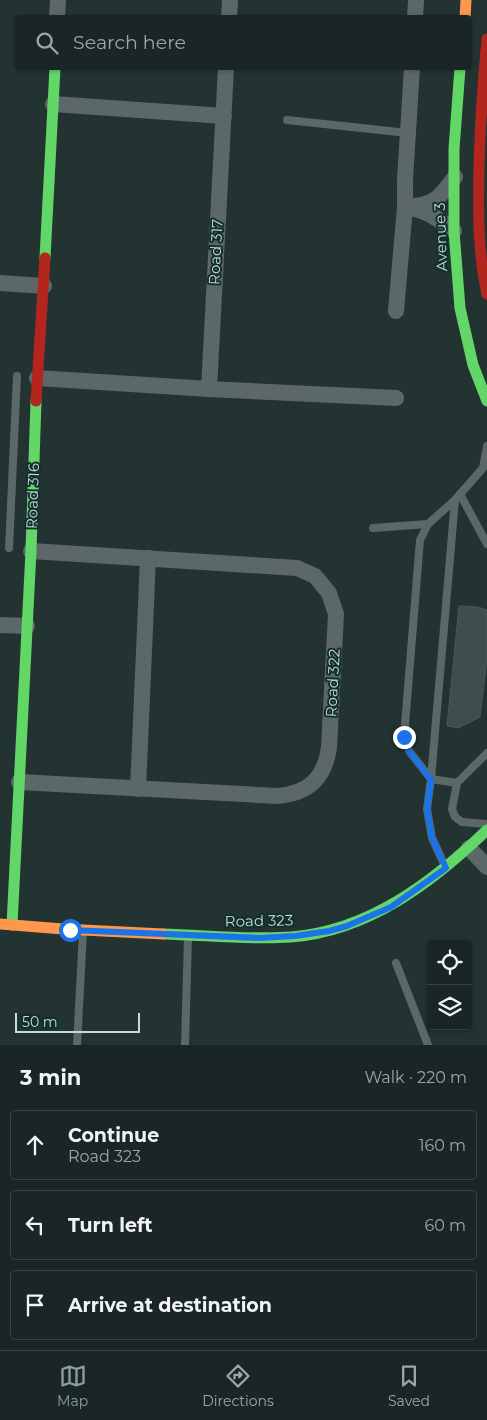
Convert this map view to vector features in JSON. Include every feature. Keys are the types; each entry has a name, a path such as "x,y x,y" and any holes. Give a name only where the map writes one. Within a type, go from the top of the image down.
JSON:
{"street":[{"path":"57,15 58,0"},
{"path":"229,15 230,0"},
{"path":"415,15 416,0"},
{"path":"465,15 466,0"},
{"path":"487,38 480,140 479,230 487,294"},
{"name":"Road 316","path":"6,925 19,782 55,70"},
{"name":"Road 317","path":"209,389 226,70"},
{"path":"396,311 405,207 412,70"},
{"name":"Avenue 3","path":"460,70 454,149 454,231 460,308 473,365 486,401"},
{"path":"53,104 224,116"},
{"path":"480,140 487,117"},
{"path":"405,207 432,202 441,196 455,177"},
{"path":"405,207 424,210 454,231"},
{"path":"0,283 44,286"},
{"path":"38,378 396,398"},
{"name":"Road 322","path":"19,782 278,796 300,792 318,778 324,769 328,753 336,614 329,593 315,576 297,568 30,551"},
{"path":"138,789 148,558"},
{"path":"0,625 26,626"},
{"name":"Road 323","path":"6,925 259,938 295,936 329,931 347,926 391,907 446,868 487,830"},
{"path":"469,848 487,868"}],"lane":[{"path":"287,120 408,133"},
{"path":"8,548 17,376"},
{"path":"457,783 431,780 409,751 404,737 420,540 428,524 458,497 483,468 487,446"},
{"path":"458,497 487,544"},
{"path":"446,868 432,838 427,809 458,497"},
{"path":"373,528 428,524"},
{"path":"487,753 457,783 452,809 455,817 462,822 487,824"},
{"path":"77,1045 83,930"},
{"path":"185,1045 188,935"},
{"path":"396,963 428,1045"}],"building":[{"path":"459,606 478,607 487,610 487,658 480,717 458,728 447,726"}],"traffic: fast":[{"path":"45,258 55,70"},
{"path":"460,70 454,149 454,231 460,308 473,365 487,401"},
{"path":"12,925 31,551 36,401"},
{"path":"163,934 275,938 320,933 347,925 398,901 422,885 445,868 487,830"}],"traffic: slow":[{"path":"465,15 466,0"},
{"path":"0,924 163,934"}],"traffic: jam":[{"path":"487,39 479,153 479,232 487,294"},
{"path":"36,401 45,258"}],"route":[{"path":"70,930 259,938 295,936 329,931 347,926 391,907 446,868 432,838 427,809 431,780 409,751 404,737"}]}
